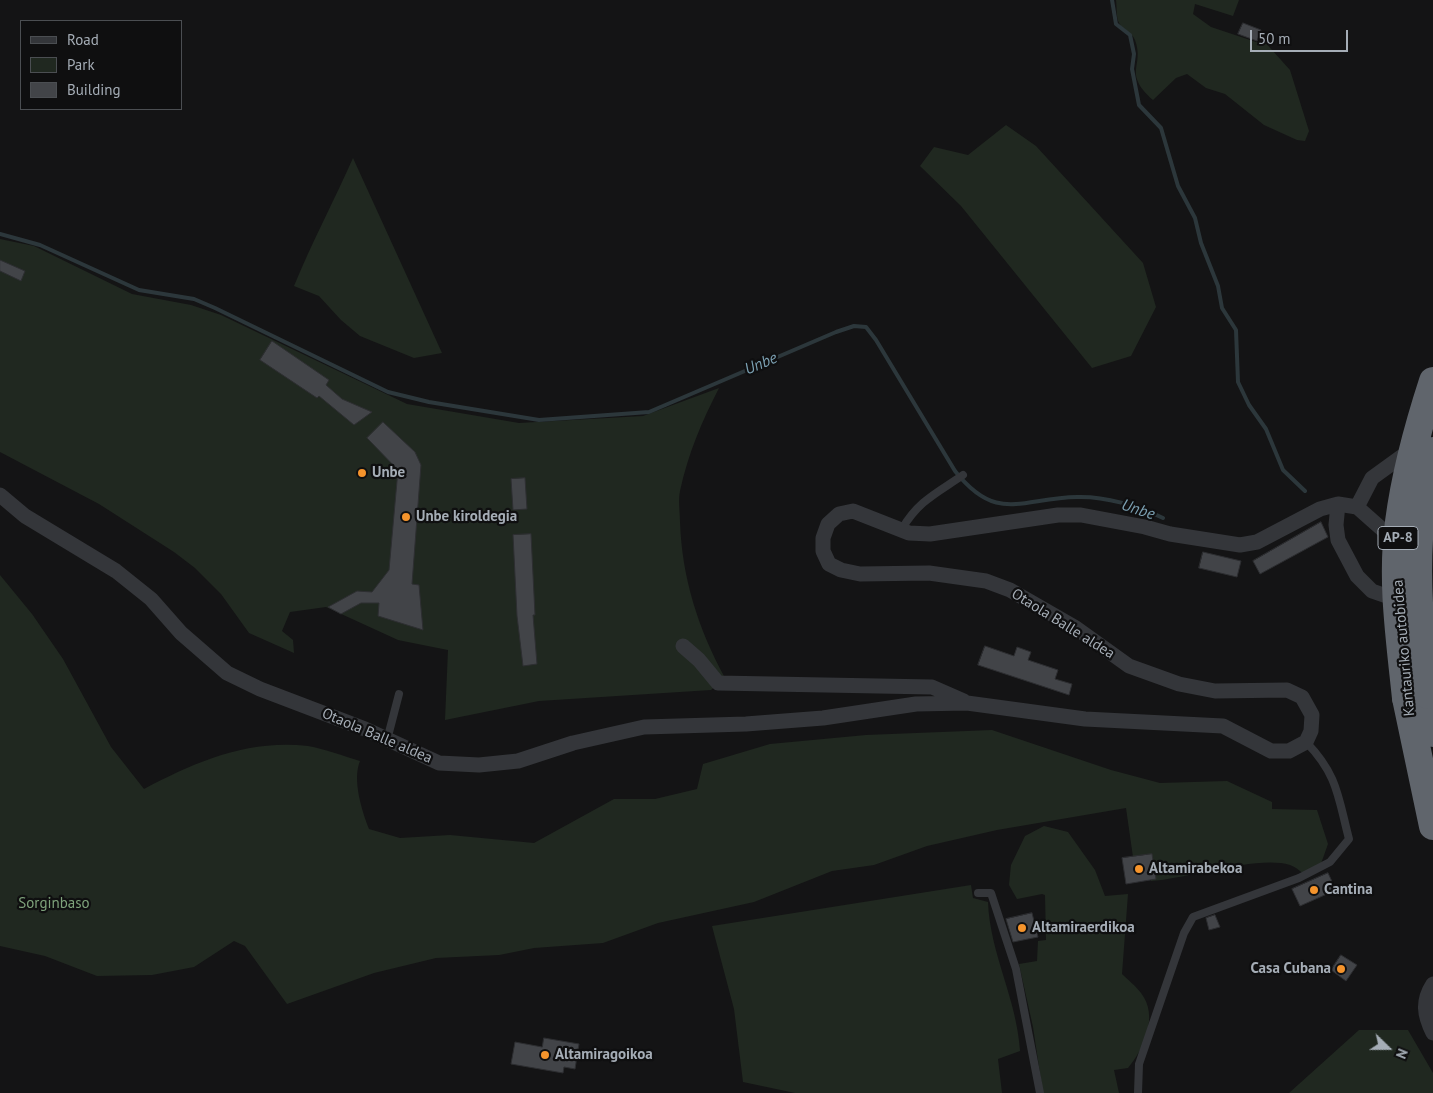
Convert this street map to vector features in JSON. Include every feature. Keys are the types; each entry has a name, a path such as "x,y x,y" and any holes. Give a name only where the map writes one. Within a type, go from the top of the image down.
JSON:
{"highway":[{"name":"Kantauriko autobidea","path":"1433,382 1410,463 1399,523 1396,586 1417,696 1433,826"},
{"name":"Kantauriko autobidea","path":"1433,451 1420,520 1417,581 1420,636 1417,696 1433,733"}],"street":[{"path":"1357,506 1372,478 1401,457 1433,451"},
{"name":"Otaola Balle aldea","path":"0,495 25,516 116,571 151,599 181,633 227,673 260,689 349,723 439,763 479,765 518,761 573,743 644,727 746,724 823,718 916,704 968,703 1085,719 1222,726 1271,751 1289,750 1306,742 1311,731 1312,714 1302,696 1287,690 1216,691 1178,684 1129,666 1076,628 1010,590 986,581 929,573 860,574 842,570 829,564 823,551 823,538 828,524 839,514 853,511 868,514 902,530 930,534 1058,515 1081,515 1145,527 1170,534 1240,545 1257,542 1320,509 1338,504"},
{"path":"1433,560 1417,555 1410,544 1392,538 1357,506 1338,504 1336,525 1338,540 1357,576 1372,590 1433,612"},
{"path":"1410,544 1433,531"},
{"name":"Otaola Balle aldea","path":"682,646 699,660 718,683 932,688 968,703"},
{"path":"1433,984 1425,998 1429,1025 1433,1034"}],"lane":[{"path":"902,530 911,514 920,504 963,475"},
{"path":"387,740 399,694"},
{"path":"1138,1093 1139,1064 1184,933 1193,916 1299,878 1330,862 1349,839 1333,778 1322,759 1306,742"},
{"path":"978,893 991,893 995,900 1004,936 1016,969 1040,1093"}],"green space":[{"path":"1116,0 1239,0 1233,16 1195,4 1193,14 1211,27 1259,43 1263,40 1290,70 1309,131 1305,141 1297,140 1264,125 1225,94 1206,88 1187,74 1176,78 1153,100 1139,83 1136,76 1138,57 1135,40 1118,21"},
{"path":"1006,125 1036,146 1143,263 1156,307 1131,356 1092,368 961,206 920,166 934,147 968,155"},
{"path":"353,158 442,353 414,358 360,336 341,320 319,296 294,286"},
{"name":"Unbe","path":"0,239 34,246 132,294 191,305 221,315 407,404 519,423 643,416 719,388 691,451 683,477 679,502 681,543 688,583 699,621 725,678 711,690 539,701 445,720 448,650 398,640 326,607 290,612 282,631 293,640 294,653 249,633 221,594 195,568 174,552 99,504 0,452"},
{"name":"Sorginbaso","path":"0,575 32,614 63,659 111,747 144,789 202,762 243,749 264,746 308,746 360,761 357,786 369,829 400,838 450,835 534,843 614,799 655,799 697,789 703,764 770,744 866,735 992,730 1111,770 1160,783 1227,781 1272,802 1272,809 1317,810 1328,844 1318,872 1306,876 1290,865 1260,863 1151,881 1147,854 1133,857 1126,808 997,830 927,846 874,865 832,871 754,902 658,923 603,943 534,948 499,955 436,958 374,973 287,1004 245,946 234,941 194,967 152,975 97,976 45,956 0,946"},
{"path":"1044,826 1068,832 1095,870 1105,896 1128,894 1122,974 1139,990 1146,1002 1149,1022 1144,1042 1134,1060 1128,1068 1114,1070 1119,1093 1043,1093 1033,1027 1019,964 1037,961 1038,941 1046,940 1045,895 1017,899 1009,885 1011,865 1025,836"},
{"path":"971,885 973,898 988,902 993,940 1018,1032 1020,1051 998,1059 1002,1093 795,1093 743,1082 734,1009 712,926"},
{"path":"1359,1030 1408,1030 1433,1073 1433,1093 1289,1093"}],"building":[{"path":"1243,23 1261,30 1257,41 1238,34"},
{"path":"0,260 25,271 21,281 0,271"},
{"path":"272,341 329,380 326,385 342,399 372,412 354,425 319,396 317,398 260,360"},
{"name":"Unbe kiroldegia","path":"383,422 415,452 421,465 412,584 419,585 423,630 378,616 379,603 361,603 341,614 328,607 357,591 372,592 389,570 398,470 367,438"},
{"path":"525,478 527,509 513,510 511,479"},
{"path":"1321,522 1328,537 1260,574 1253,561"},
{"path":"531,534 535,615 533,615 537,664 523,666 517,616 513,535"},
{"path":"1203,552 1241,561 1237,577 1199,568"},
{"path":"985,646 1014,656 1017,647 1031,652 1028,660 1058,670 1055,679 1072,684 1069,695 978,665"},
{"name":"Altamirabekoa","path":"1152,854 1156,879 1126,884 1122,858"},
{"name":"Cantina","path":"1328,873 1336,890 1300,906 1292,889"},
{"name":"Altamiraerdikoa","path":"1032,913 1038,937 1013,942 1006,919"},
{"path":"1215,915 1220,927 1209,930 1206,918"},
{"name":"Casa Cubana","path":"1341,955 1357,965 1346,981 1331,970"},
{"name":"Altamiragoikoa","path":"544,1038 579,1044 575,1069 564,1067 563,1073 511,1064 515,1042 542,1047"}],"waterway":[{"path":"1112,0 1116,24 1130,35 1134,54 1132,69 1139,105 1161,128 1178,186 1195,218 1201,243 1218,286 1222,308 1236,330 1238,382 1249,405 1266,429 1283,470 1305,491"},
{"name":"Unbe","path":"0,234 40,245 139,290 194,299 388,392 429,402 539,420 649,412 836,332 854,326 866,327 876,340 955,471 984,498 997,503 1011,504 1057,498 1099,498 1132,506 1163,518"}],"place":[{"name":"Unbe","path":"362,473"},
{"name":"Unbe kiroldegia","path":"406,517"},
{"name":"Altamirabekoa","path":"1139,869"},
{"name":"Cantina","path":"1314,890"},
{"name":"Altamiraerdikoa","path":"1022,928"},
{"name":"Casa Cubana","path":"1341,969"},
{"name":"Altamiragoikoa","path":"545,1055"}]}
